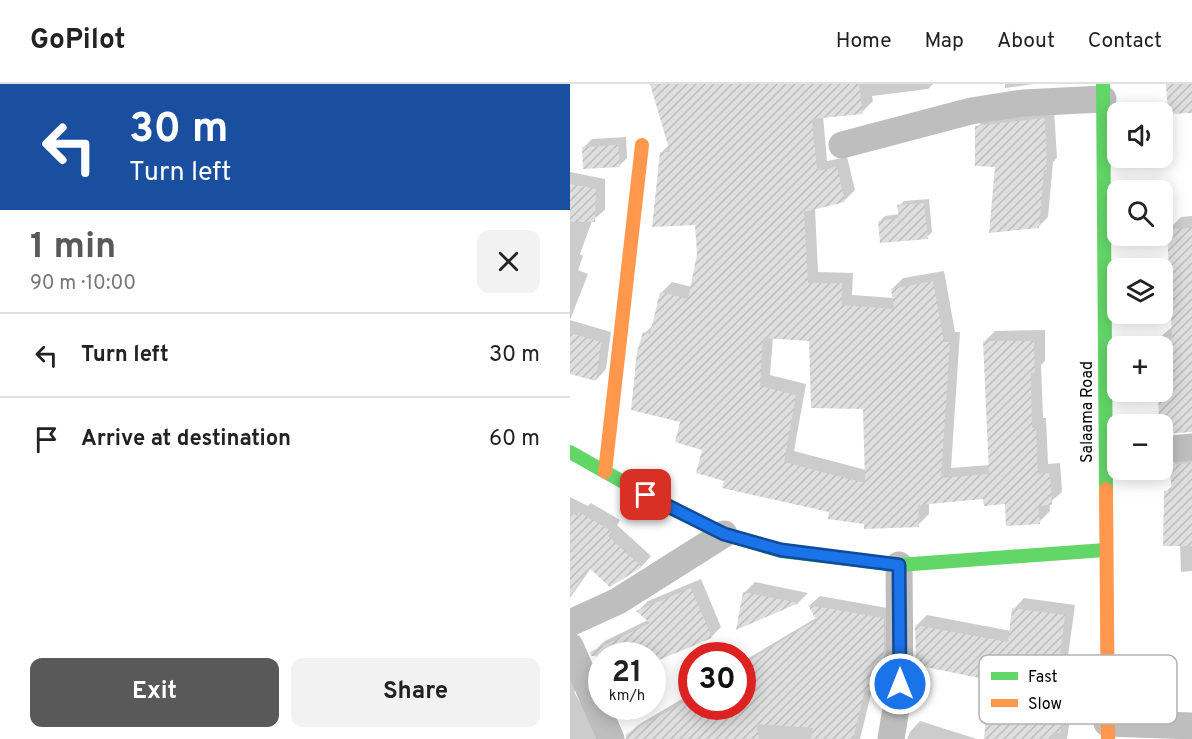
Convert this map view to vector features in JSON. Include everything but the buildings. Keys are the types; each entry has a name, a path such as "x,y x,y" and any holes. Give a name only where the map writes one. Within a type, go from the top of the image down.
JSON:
{"street":[{"path":"842,145 971,111 1103,92"},
{"name":"Salaama Road","path":"1103,92 1110,414"},
{"path":"605,472 642,145"},
{"path":"1173,449 1192,447"},
{"path":"570,452 666,506 724,534 781,550 899,565 1105,550"},
{"name":"Salaama Road","path":"1107,655 1105,550 1109,480"},
{"path":"570,623 618,602 724,534"},
{"path":"891,739 900,684 899,565"},
{"path":"570,646 611,739"},
{"path":"1108,731 1192,726"}],"traffic: fast":[{"path":"1103,84 1106,489"},
{"path":"570,452 666,506 724,534 781,551 899,565 1105,550"}],"traffic: slow":[{"path":"605,472 642,145"},
{"path":"1106,489 1107,655"},
{"path":"1108,724 1108,739"}],"route":[{"path":"646,495 724,534 781,550 899,565 900,684"}]}
